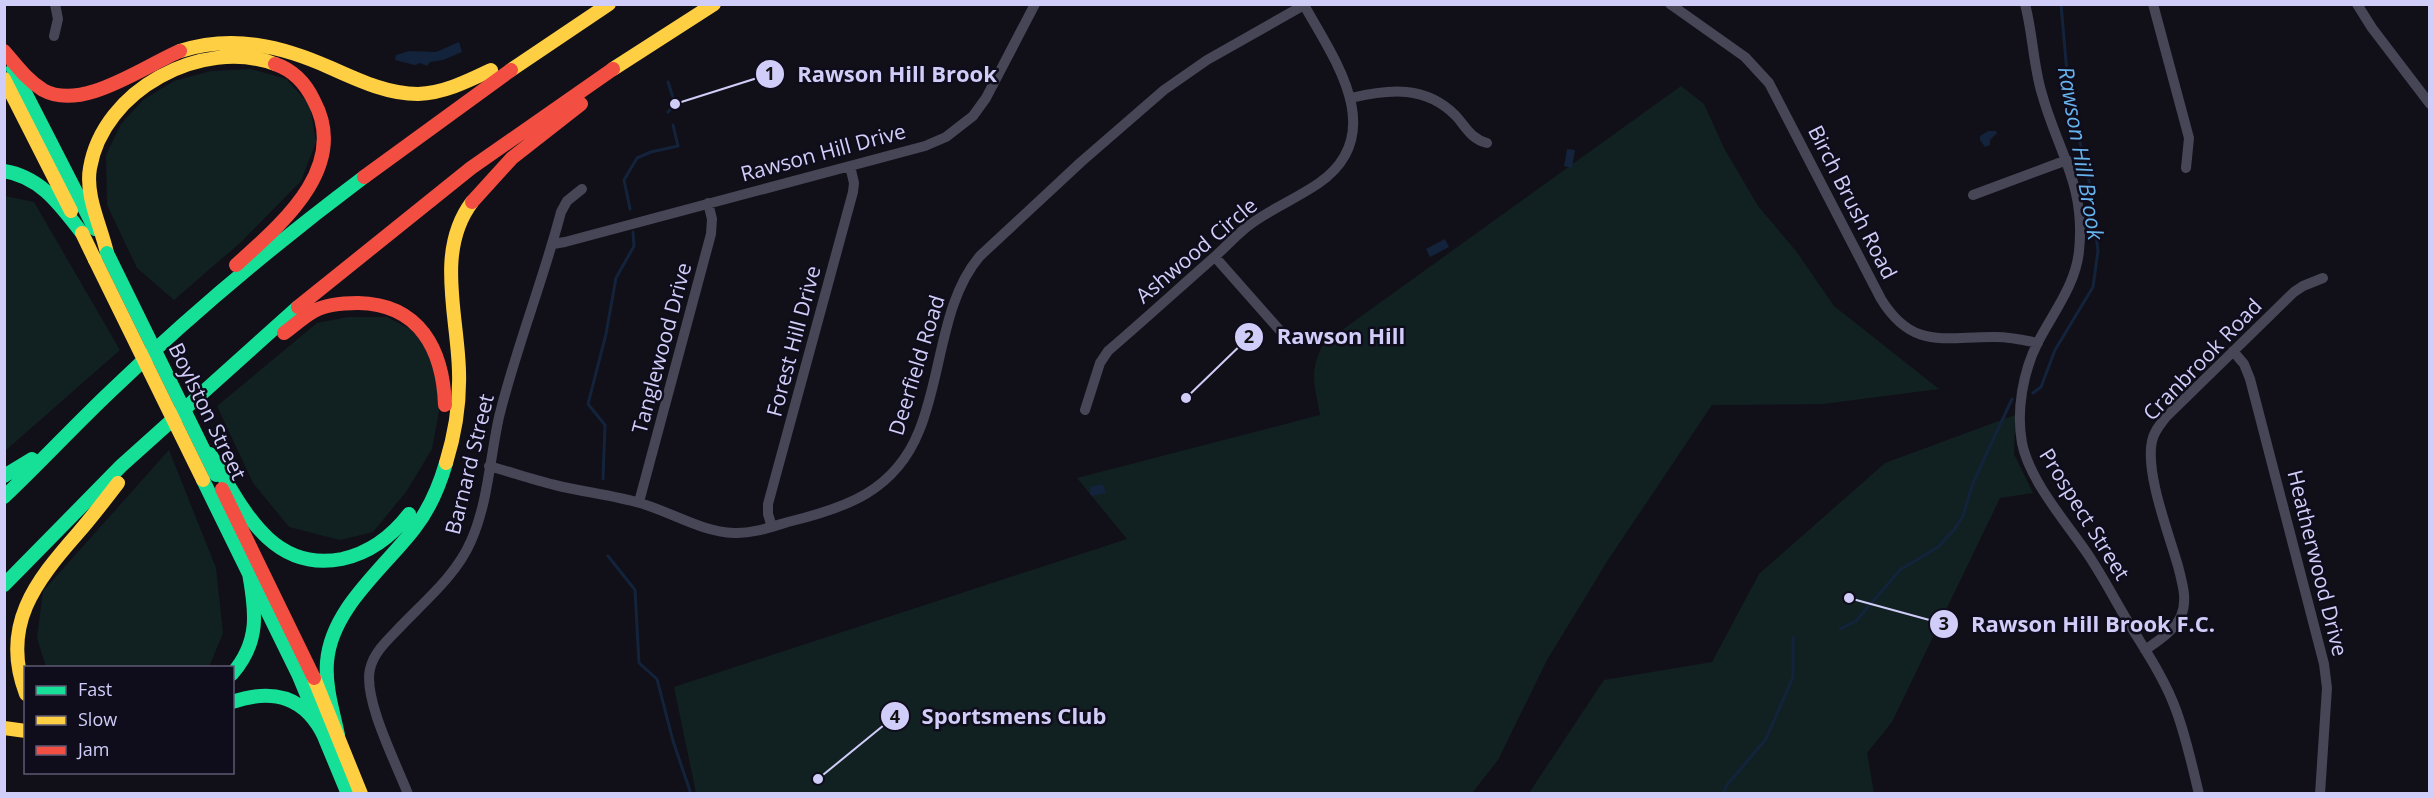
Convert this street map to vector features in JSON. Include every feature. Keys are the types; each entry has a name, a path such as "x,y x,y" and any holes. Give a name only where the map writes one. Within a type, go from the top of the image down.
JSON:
{"main road":[{"path":"4,497 55,445 162,345 264,256 341,194 451,111 609,4"},
{"path":"4,585 76,509 161,428 319,288 444,189 552,109 714,4"},
{"path":"332,736 327,657 340,620 411,533 426,511 445,470 454,435 458,408 459,369 452,265 456,233 464,214 486,184 536,138 644,58 666,35"},
{"path":"4,52 30,83 45,92 67,97 92,92 174,53 211,44 237,42 281,47 368,85 397,93 416,94 465,84 501,62 547,44"},
{"name":"Boylston Street","path":"4,52 101,256 308,662 348,794"},
{"path":"101,256 90,182 91,166 98,143 111,117 130,96 178,69 199,62 231,58 264,59 279,65 311,93 323,118 324,143 320,164 310,185 289,213 204,296 162,345"},
{"name":"Boylston Street","path":"4,80 82,233 101,256 197,437 249,573 299,676 361,794"},
{"path":"4,171 18,172 30,177 50,194 82,233"},
{"path":"198,394 316,310 349,303 374,302 414,321 431,342 442,369 446,391 444,423 436,459 426,483 413,509 398,529 376,545 356,555 340,560 318,562 296,558 281,550 257,528 213,476"},
{"path":"24,690 15,670 12,648 13,632 22,607 55,560 88,522 161,428"},
{"path":"4,476 55,445"},
{"path":"234,672 240,667 250,649 255,629 255,606 249,573"},
{"path":"234,701 253,696 271,696 290,701 311,714 332,736"},
{"path":"4,728 24,731"}],"street":[{"path":"54,36 58,19 55,4"},
{"name":"Rawson Hill Drive","path":"553,244 936,142 964,124 986,98 1035,4"},
{"name":"Birch Brush Road","path":"1670,4 1745,57 1769,83 1881,299 1898,321 1925,336 1948,340 2003,337 2038,343"},
{"name":"Prospect Street","path":"2025,4 2042,94 2067,160 2079,206 2079,254 2062,300 2038,343 2025,382 2020,431 2023,450 2046,494 2090,558 2163,681 2176,709 2199,794"},
{"path":"2153,4 2189,138 2186,168"},
{"path":"2357,4 2372,28 2430,104"},
{"name":"Ashwood Circle","path":"1085,410 1100,363 1108,351 1249,226 1320,183 1335,169 1344,156 1352,138 1351,98 1337,64 1305,5"},
{"name":"Deerfield Road","path":"489,466 554,485 639,502 720,531 746,532 772,526 825,513 863,497 886,479 908,452 922,423 956,301 968,273 983,253 1081,162 1164,90 1207,60 1305,5"},
{"path":"1351,98 1393,90 1419,93 1442,105 1456,116 1474,138 1486,143"},
{"path":"1973,195 2067,160"},
{"name":"Forest Hill Drive","path":"772,526 768,504 853,192 854,183 850,166"},
{"name":"Barnard Street","path":"408,794 373,706 369,686 370,669 384,643 451,573 469,546 478,521 500,416 564,206 582,189"},
{"name":"Tanglewood Drive","path":"639,502 710,240 712,224 708,203"},
{"path":"1215,257 1284,335"},
{"name":"Cranbrook Road","path":"2145,650 2176,625 2184,604 2183,583 2154,477 2151,450 2154,435 2166,417 2298,289 2323,279"},
{"name":"Heatherwood Drive","path":"2233,351 2250,376 2324,664 2327,688 2320,794"}],"shaded area":[{"path":"251,69 286,79 310,105 316,142 301,181 241,242 174,300 137,268 107,205 106,155 121,124 143,100 174,81 211,71"},
{"path":"1681,86 1704,104 1724,148 1758,206 1796,251 1834,306 1939,389 1823,404 1712,405 1608,560 1547,660 1498,760 1472,793 696,793 674,687 1127,539 1077,478 1320,415 1314,371 1324,343"},
{"path":"5,196 34,202 120,350 5,451"},
{"path":"348,317 387,317 416,332 436,368 439,411 432,449 406,492 373,532 340,540 289,527 253,483 217,406 317,323"},
{"path":"2015,415 2014,454 2033,493 2000,498 1892,722 1867,753 1874,793 1529,793 1604,680 1712,662 1759,574 1885,463"},
{"path":"169,450 216,568 223,633 209,666 46,666 37,638 43,591"}],"water":[{"path":"459,42 462,52 443,60 430,62 427,66 395,60 396,55 409,51 436,52"},
{"path":"1988,131 1997,133 1990,140 1990,145 1985,147 1980,136"},
{"path":"1567,149 1575,150 1572,168 1564,166"},
{"path":"1445,239 1449,247 1430,257 1426,249"},
{"path":"1103,484 1106,493 1092,496 1090,494 1090,487"}],"waterway":[{"name":"Rawson Hill Brook","path":"2033,393 2041,387 2055,350 2093,287 2098,251 2090,185 2069,96 2061,4"},
{"name":"Rawson Hill Brook","path":"668,82 675,104 668,112"},
{"name":"Rawson Hill Brook","path":"630,209 624,180 637,158 651,152 678,146 673,125"},
{"name":"Rawson Hill Brook","path":"603,479 605,425 588,404 606,334 616,278 634,246 633,232"},
{"name":"Rawson Hill Brook","path":"1840,629 1856,621 1900,570 1938,547 1954,530 1963,516 1973,483 2012,399"},
{"name":"Rawson Hill Brook","path":"608,556 635,590 639,663 657,679 673,741 691,794"},
{"name":"Rawson Hill Brook","path":"1723,794 1727,785 1766,739 1793,677 1793,637"}],"traffic: fast":[{"path":"13,69 95,229"},
{"path":"4,171 29,179 39,186 49,194 82,233"},
{"path":"4,497 97,404 171,335 266,254 364,177"},
{"path":"107,253 216,475"},
{"path":"4,585 121,466 298,307"},
{"path":"210,454 246,513 261,531 277,545 295,556 317,561 342,559 361,553 379,542 409,514"},
{"path":"4,476 32,459"},
{"path":"338,735 327,681 327,662 338,624 360,591 414,529 429,506 446,463"},
{"path":"203,480 299,676 348,794"},
{"path":"234,671 247,650 254,626 249,573"},
{"path":"234,701 262,696 287,699 308,713 325,738"}],"traffic: slow":[{"path":"511,70 609,4"},
{"path":"613,69 714,4"},
{"path":"180,51 219,43 276,48 313,60 373,86 395,92 418,94 446,89 491,70"},
{"path":"107,253 92,200 89,179 99,140 114,115 135,94 160,77 188,64 217,58 247,58 275,64"},
{"path":"4,79 71,211"},
{"path":"446,463 459,395 451,263 454,241 461,221 472,202"},
{"path":"82,233 95,260"},
{"path":"95,260 203,480"},
{"path":"24,687 19,670 17,647 26,606 48,569 118,483"},
{"path":"314,678 361,794"},
{"path":"4,728 24,731"}],"traffic: jam":[{"path":"4,51 37,86 59,95 76,95 94,91 131,76 180,51"},
{"path":"236,265 290,213 317,172 323,149 323,126 311,95 293,74 275,64"},
{"path":"298,307 471,168 613,69"},
{"path":"364,177 511,70"},
{"path":"472,202 512,158 581,104"},
{"path":"284,333 310,313 330,305 358,303 379,305 397,312 412,321 424,334 433,349 439,366 445,405"},
{"path":"222,489 314,678"}],"place":[{"name":"Rawson Hill Brook","path":"675,104"},
{"name":"Rawson Hill","path":"1186,398"},
{"name":"Rawson Hill Brook F.C.","path":"1849,598"},
{"name":"Sportsmens Club","path":"818,779"}]}
